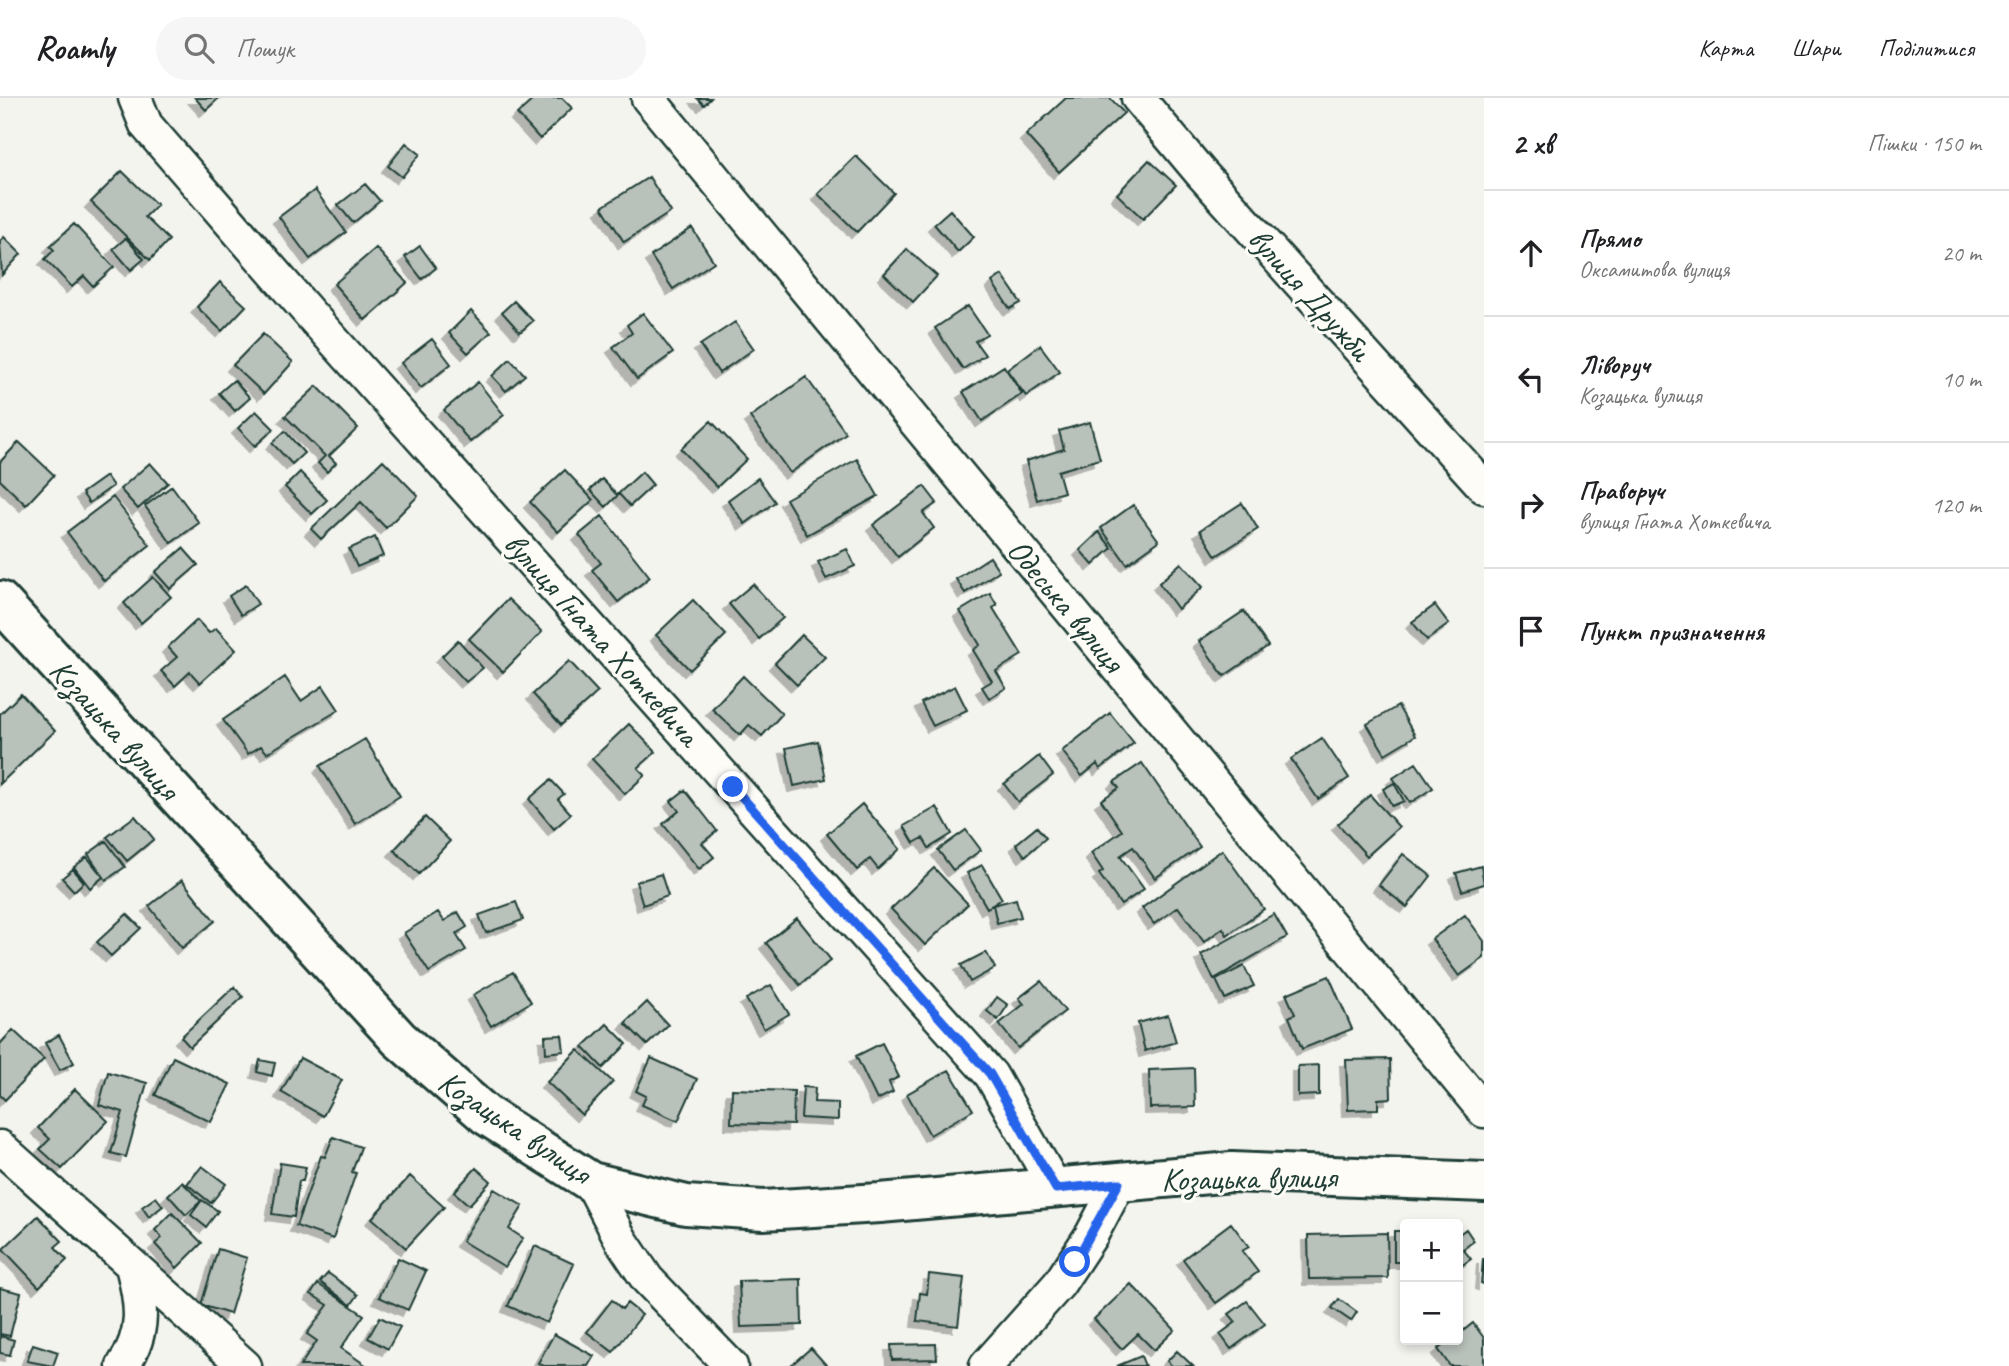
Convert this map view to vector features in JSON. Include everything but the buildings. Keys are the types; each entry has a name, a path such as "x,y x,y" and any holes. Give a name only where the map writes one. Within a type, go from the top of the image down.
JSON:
{"main road":[{"name":"Козацька вулиця","path":"0,601 399,1039 486,1115 591,1182 686,1205 763,1210 1056,1189 1199,1174 1275,1172 1484,1182"}],"street":[{"name":"вулиця Гната Хоткевича","path":"135,98 146,125 300,303 990,1074 1056,1189"},
{"name":"Одеська вулиця","path":"648,98 1484,1111"},
{"name":"вулиця Дружби","path":"1138,98 1200,172 1484,487"},
{"path":"0,1147 245,1366"},
{"path":"591,1182 621,1240 647,1279 731,1366"},
{"path":"986,1366 1059,1284 1092,1234 1119,1183"},
{"path":"123,1366 135,1349 141,1325 141,1300 132,1266"}],"route":[{"path":"733,787 990,1074 1056,1189 1119,1183 1075,1262"}]}
